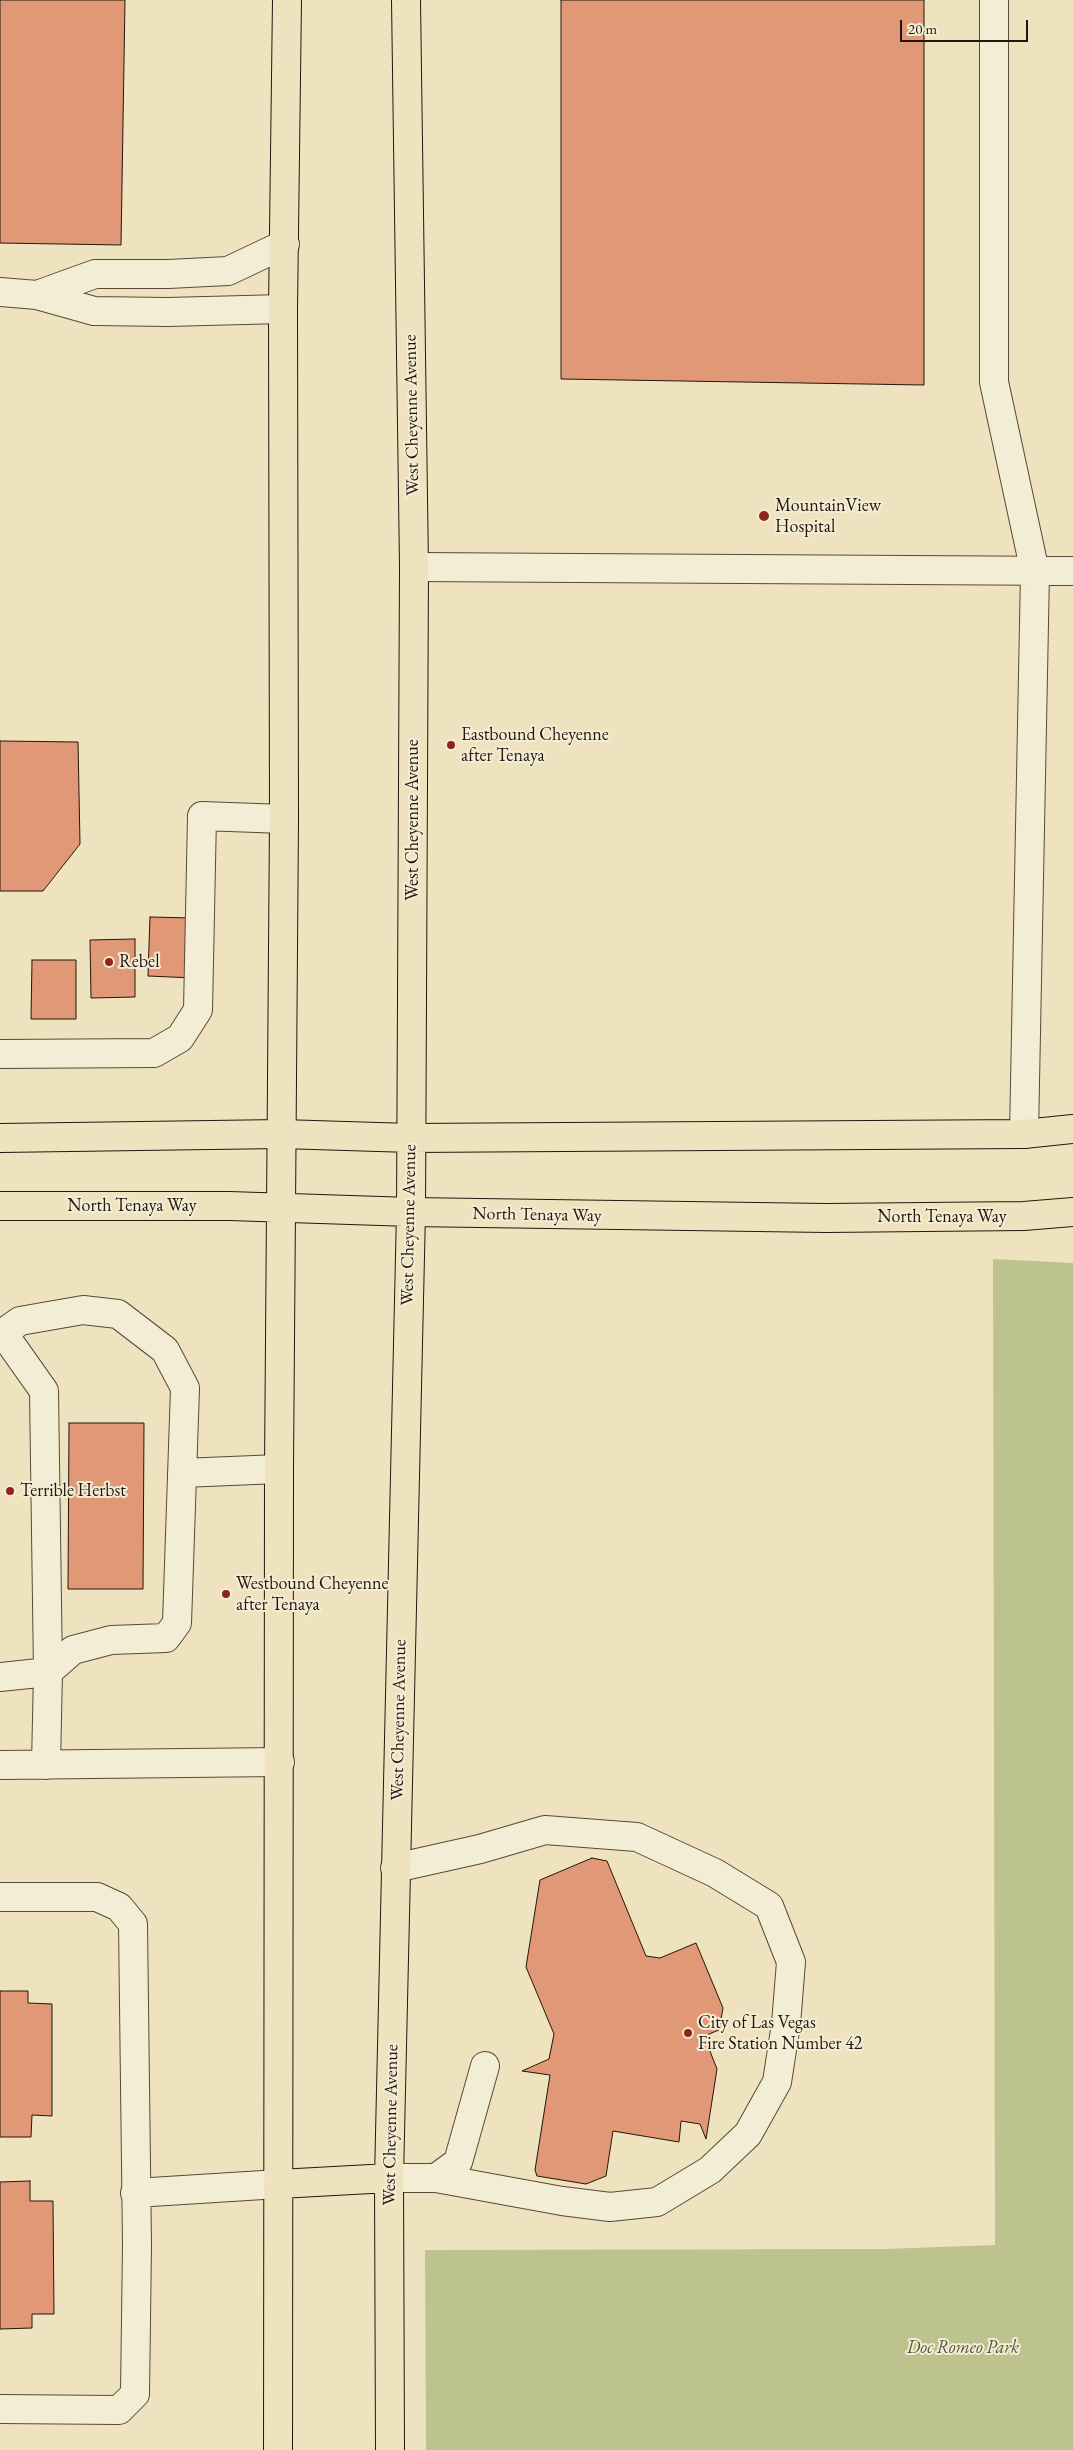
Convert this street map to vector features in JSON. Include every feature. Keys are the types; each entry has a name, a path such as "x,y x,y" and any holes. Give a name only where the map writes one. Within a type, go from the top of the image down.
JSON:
{"main road":[{"path":"278,2450 279,1469 284,819 283,310 287,0"},
{"name":"West Cheyenne Avenue","path":"390,2450 389,2178 410,1212 414,567 406,0"},
{"path":"0,1138 282,1134 410,1138 1024,1134 1073,1129"},
{"name":"North Tenaya Way","path":"0,1206 282,1207 410,1212 826,1218 1024,1216 1073,1212"},
{"path":"279,2184 389,2178"}],"lane":[{"path":"994,0 994,382 1035,572 1024,1134"},
{"path":"37,295 95,274 168,274 228,271 285,244"},
{"path":"0,292 37,295 94,311 283,310"},
{"path":"414,567 1073,571"},
{"path":"0,1054 154,1053 180,1038 198,1010 202,816 284,819"},
{"path":"0,1676 48,1672 73,1650 112,1640 166,1638 177,1623 185,1388 165,1350 118,1314 83,1310 1,1325 44,1391 48,1672 46,1765"},
{"path":"182,1472 279,1469"},
{"path":"0,1765 280,1762"},
{"path":"389,2178 436,2178 562,2201 610,2207 657,2202 710,2170 748,2134 777,2082 786,2024 791,1962 769,1906 714,1873 637,1837 545,1830 480,1849 395,1868"},
{"path":"0,1897 97,1897 119,1908 133,1924 136,2193 136,2394 119,2410 0,2409"},
{"path":"436,2178 458,2162 485,2066"},
{"path":"136,2193 279,2184"}],"green space":[{"name":"Doc Romeo Park","path":"993,1259 1073,1263 1073,2450 426,2450 425,2250 885,2249 995,2245"}],"building":[{"path":"0,0 125,0 121,245 0,243"},
{"path":"561,0 924,0 924,385 561,379"},
{"path":"0,741 78,742 80,844 43,891 0,891"},
{"path":"150,917 194,918 193,978 148,976"},
{"path":"135,939 135,997 91,998 90,940"},
{"path":"32,960 76,960 76,1019 31,1019"},
{"path":"69,1423 144,1423 143,1589 68,1589"},
{"path":"592,1858 607,1861 646,1956 660,1958 696,1943 723,2008 719,2030 704,2036 717,2069 706,2139 700,2124 681,2121 679,2142 613,2131 606,2176 586,2184 537,2176 535,2170 550,2075 522,2071 549,2059 554,2034 526,1967 540,1880"},
{"path":"0,1991 28,1991 28,2003 52,2004 52,2116 32,2115 31,2137 0,2137"},
{"path":"30,2181 30,2201 53,2201 54,2314 32,2314 32,2328 0,2329 0,2182"}],"place":[{"name":"MountainView Hospital","path":"764,516"},
{"name":"Eastbound Cheyenne after Tenaya","path":"451,745"},
{"name":"Rebel","path":"109,962"},
{"name":"Terrible Herbst","path":"10,1491"},
{"name":"Westbound Cheyenne after Tenaya","path":"226,1594"},
{"name":"City of Las Vegas Fire Station Number 42","path":"688,2033"}]}
